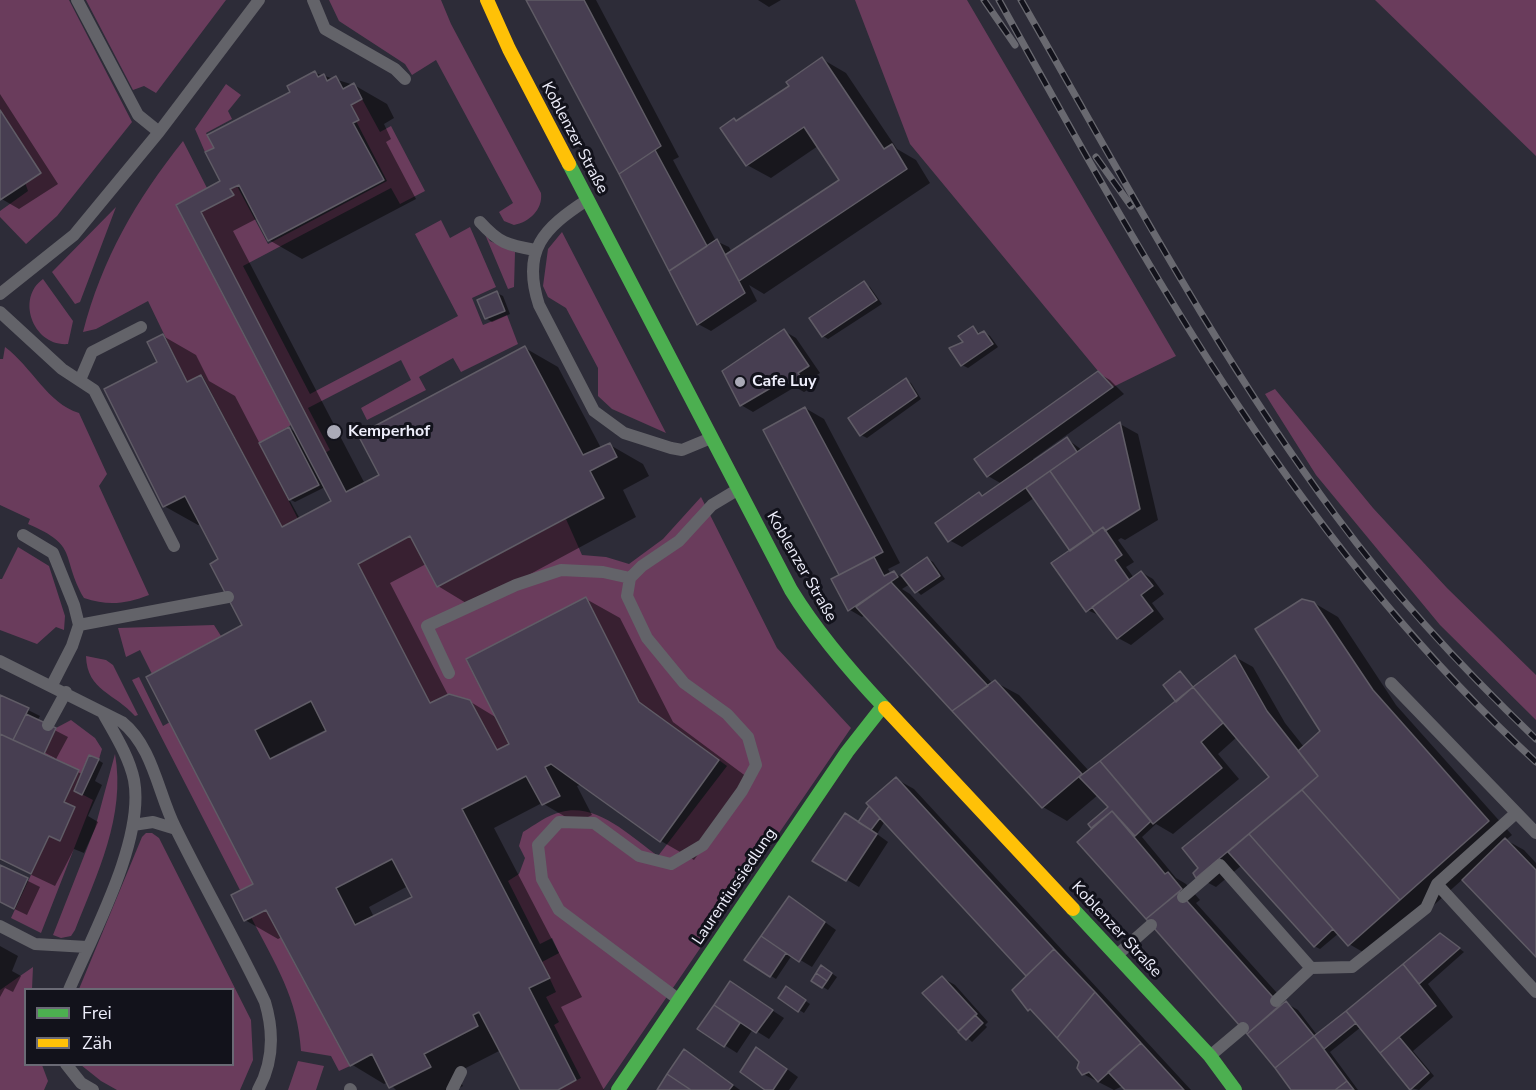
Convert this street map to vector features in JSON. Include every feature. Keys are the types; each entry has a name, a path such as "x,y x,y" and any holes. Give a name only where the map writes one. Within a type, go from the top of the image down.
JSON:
{"street":[{"name":"Koblenzer Straße","path":"487,0 509,49 791,590 814,627 883,706 1210,1056 1235,1090"},
{"name":"Laurentiussiedlung","path":"618,1090 847,752 883,706"}],"lane":[{"path":"77,0 138,115 159,132"},
{"path":"0,294 74,235 159,132 259,0"},
{"path":"313,0 325,29 395,69 405,80"},
{"path":"588,200 545,231 535,250 533,287 539,305 594,411 624,433 670,448 682,450 712,437"},
{"path":"480,222 496,240 512,246 535,250"},
{"path":"0,312 62,369 94,390 174,546"},
{"path":"80,380 92,352 141,327"},
{"path":"679,999 559,910 542,879 538,845 559,822 594,824 639,856 671,864 703,845 742,791 756,765 748,736 728,714 684,683 647,638 627,596 630,578 642,566 680,541 706,509 739,489"},
{"path":"23,535 53,553 79,625 72,646 52,685"},
{"path":"448,673 427,626 516,585 561,570 603,573 630,578"},
{"path":"79,625 228,597"},
{"path":"0,661 122,722 136,736 151,764 176,829 265,1002 270,1023 271,1046 267,1068 258,1090"},
{"path":"1391,683 1536,833"},
{"path":"48,724 66,692"},
{"path":"70,988 127,851 133,825 135,791 132,772 102,712"},
{"path":"1276,1001 1311,968 1352,967 1426,908 1437,884 1516,813"},
{"path":"133,825 153,822 176,829"},
{"path":"1183,897 1220,865 1311,968"},
{"path":"1437,884 1536,992"},
{"path":"1117,955 1151,925"},
{"path":"0,926 35,944 87,947"},
{"path":"1210,1056 1243,1028"},
{"path":"67,1066 81,1083 93,1090"},
{"path":"452,1090 461,1072"}],"shaded area":[{"path":"0,0 69,0 132,122 57,216 26,244 0,217 0,211 28,191 0,110"},
{"path":"86,0 226,0 156,93 144,86 133,90"},
{"path":"329,0 441,0 451,24 541,193 540,205 530,218 514,225 504,221 499,212 513,203 436,60 412,75 405,64 339,21"},
{"path":"855,0 967,0 1176,356 1113,387 1098,371 910,144"},
{"path":"1375,0 1536,0 1536,156"},
{"path":"226,84 241,95 228,111 232,119 206,133 214,148 205,152 195,129"},
{"path":"362,99 380,132 391,126 425,191 400,204 391,188 243,266 310,394 458,316 415,234 441,220 450,238 470,227 496,287 472,298 483,325 507,315 518,344 461,372 453,358 419,377 426,390 367,420 361,408 411,380 401,360 308,408 330,450 325,453 201,212 233,195 230,189 237,186 268,244 387,181 356,121 359,120 351,105"},
{"path":"183,141 207,188 176,205 291,425 259,443 298,519 282,527 202,375 187,382 148,301 96,329 83,332 100,280 122,231 150,185"},
{"path":"116,207 80,302 75,304 52,272"},
{"path":"484,232 490,241 515,252 514,287 508,289"},
{"path":"562,232 666,433 612,409 598,396 598,368 566,308 548,297 543,286 548,249"},
{"path":"43,279 73,321 68,344 56,343 46,338 32,320 30,298"},
{"path":"5,347 58,402 79,413 107,474 99,486 149,595 117,603 84,598 62,546 55,539 28,524 30,519 0,505 0,359 3,359"},
{"path":"1275,389 1373,508 1447,588 1536,675 1536,720 1440,625 1316,475 1265,394"},
{"path":"701,497 777,648 851,728 603,1090 557,1090 581,1078 554,1025 559,1022 546,997 556,992 542,962 559,953 552,938 540,944 508,881 519,874 525,858 519,846 523,832 556,813 574,810 588,812 613,823 658,856 727,766 639,702 586,597 466,659 509,744 497,750 470,700 449,694 430,703 358,564 410,536 437,587 566,519 582,555 606,557 629,564 663,539"},
{"path":"18,547 49,566 65,616 64,630 56,627 37,644 0,630 0,579"},
{"path":"214,625 221,636 152,674 140,650 126,657 118,628"},
{"path":"86,656 106,660 113,665 138,715 135,716 97,684 91,677"},
{"path":"139,677 163,726 170,722 253,884 240,890 132,680"},
{"path":"71,720 95,738 102,749 99,759 89,755 74,790 93,800 41,933 11,918 49,836 60,841 75,807 64,802 79,770 44,754 56,728"},
{"path":"115,754 116,800 107,844 75,930 71,936 61,938 53,935 95,828"},
{"path":"146,833 152,833 159,838 251,1020 253,1060 240,1090 117,1090 82,1066 234,1066 234,988 79,988 142,837"},
{"path":"266,910 350,1066 339,1071 331,1056 301,1051 299,1032 290,998 277,966 251,917"},
{"path":"33,967 32,988 24,988 24,1066 42,1066 48,1081 44,1090 0,1090 0,990"},
{"path":"298,1061 324,1066 316,1090 288,1090"}],"building":[{"path":"526,0 584,0 661,146 619,174"},
{"path":"822,57 884,149 892,144 907,169 739,281 725,255 839,180 804,127 746,166 720,128 734,118 736,121 789,86 786,82"},
{"name":"Kemperhof","path":"315,71 318,77 324,74 327,81 336,76 343,89 354,83 362,99 351,105 359,120 353,123 384,180 268,241 239,185 230,189 234,195 201,212 346,492 379,475 358,435 525,346 583,455 610,443 617,457 590,471 604,498 437,587 410,536 358,564 430,703 449,694 470,700 497,750 509,744 466,659 586,597 639,702 719,760 660,842 551,764 545,767 560,796 542,805 526,776 462,809 550,978 529,988 576,1080 558,1090 520,1090 479,1012 473,1015 478,1026 424,1054 431,1067 389,1088 372,1054 350,1066 266,910 244,921 231,895 253,884 146,677 242,625 210,564 218,559 185,496 163,507 104,389 157,362 147,342 163,334 187,382 201,375 282,527 331,501 176,205 220,181 205,152 214,148 207,135 290,92 287,86","holes":["311,701 326,731 270,759 255,730","392,859 412,897 355,925 336,888"]},
{"path":"0,110 41,173 0,200"},
{"path":"655,150 707,246 669,271 619,174"},
{"path":"717,239 745,293 697,325 669,271"},
{"path":"864,281 877,300 822,337 809,318"},
{"path":"497,291 505,311 485,319 477,300"},
{"path":"973,326 978,334 984,331 993,344 961,366 949,348 963,342 958,336"},
{"path":"784,329 809,366 798,373 802,379 791,386 786,379 740,406 722,371"},
{"path":"1098,371 1113,387 987,477 974,459"},
{"path":"906,378 917,396 860,436 848,418"},
{"path":"805,407 883,552 839,575 763,430"},
{"path":"1120,422 1140,509 1105,531 1103,527 1094,534 1050,471"},
{"path":"289,427 319,485 289,500 259,443"},
{"path":"1067,437 1077,452 948,542 935,523 979,492 982,496"},
{"path":"1050,471 1094,534 1070,551 1026,488"},
{"path":"1103,527 1122,555 1115,560 1129,580 1086,612 1051,563"},
{"path":"874,557 884,576 894,571 898,577 848,611 831,579"},
{"path":"927,557 940,576 915,593 901,575"},
{"path":"1141,571 1153,586 1141,595 1153,611 1117,639 1092,607"},
{"path":"891,582 988,686 952,711 856,607"},
{"path":"1302,599 1314,602 1373,690 1489,821 1400,900 1302,790 1318,776 1298,751 1320,731 1255,629"},
{"path":"1235,655 1267,711 1318,776 1196,878 1193,873 1198,868 1182,848 1269,777 1193,687"},
{"path":"1180,671 1193,687 1176,702 1163,685"},
{"path":"995,680 1082,774 1042,808 952,711"},
{"path":"1193,687 1223,723 1201,742 1222,768 1153,824 1100,761"},
{"path":"0,695 29,708 13,740 0,734"},
{"path":"26,714 56,728 44,754 13,740"},
{"path":"0,734 79,770 64,802 75,807 60,841 49,836 31,874 0,859"},
{"path":"89,755 99,759 82,795 74,791"},
{"path":"1100,761 1151,821 1135,836 1112,811 1091,828 1088,824 1108,807 1079,777"},
{"path":"896,777 1054,949 1026,976 866,803"},
{"path":"1302,790 1400,900 1348,946 1249,834"},
{"path":"869,806 880,818 871,830 858,822"},
{"path":"1112,811 1165,874 1168,872 1182,889 1146,919 1077,842"},
{"path":"845,813 877,834 846,881 812,861"},
{"path":"1249,834 1333,929 1314,947 1228,852"},
{"path":"1505,838 1536,870 1536,957 1462,880"},
{"path":"0,865 28,878 14,909 0,902"},
{"path":"1179,892 1280,1005 1247,1034 1146,919"},
{"path":"789,896 825,922 799,962 761,936"},
{"path":"1440,933 1460,948 1419,984 1403,964"},
{"path":"761,936 786,953 770,977 744,960"},
{"path":"1054,949 1095,992 1057,1038 1030,1009 1028,1011 1012,990"},
{"path":"1403,964 1436,1006 1380,1053 1346,1011"},
{"path":"821,965 832,973 827,981 816,973"},
{"path":"816,973 827,981 822,988 811,981"},
{"path":"942,976 977,1014 958,1031 922,993"},
{"path":"730,981 773,1010 756,1033 714,1005"},
{"path":"786,986 806,1000 798,1012 778,998"},
{"path":"1095,992 1141,1043 1098,1082 1089,1072 1082,1075 1077,1068 1079,1062 1057,1038"},
{"path":"1286,1001 1314,1036 1275,1068 1247,1034"},
{"path":"714,1005 740,1023 724,1047 697,1029"},
{"path":"1346,1011 1356,1023 1324,1049 1314,1036"},
{"path":"975,1015 983,1023 966,1040 958,1032"},
{"path":"1314,1036 1347,1081 1335,1090 1291,1090 1275,1068"},
{"path":"1399,1037 1429,1073 1410,1090 1380,1053"},
{"path":"1141,1043 1184,1090 1125,1090 1108,1072"},
{"path":"756,1047 787,1069 773,1090 765,1090 740,1072"},
{"path":"684,1049 733,1085 729,1090 691,1090 667,1074"},
{"path":"667,1074 691,1090 657,1090"},
{"path":"1347,1081 1354,1090 1335,1090"}],"railway":[{"path":"984,0 1015,45"},
{"path":"999,0 1114,205 1174,305 1237,404 1303,499 1374,591 1452,679 1536,762"},
{"path":"1021,0 1171,262 1250,392 1292,454 1336,516 1406,604 1536,739"},
{"path":"1096,157 1131,206"}],"traffic: fast":[{"path":"569,164 791,590 835,652 885,708"},
{"path":"618,1090 847,752 883,706"},
{"path":"1073,909 1210,1056 1235,1090"}],"traffic: slow":[{"path":"487,0 509,49 569,164"},
{"path":"885,708 1073,909"}],"place":[{"name":"Cafe Luy","path":"740,382"},
{"name":"Kemperhof","path":"334,432"}]}
